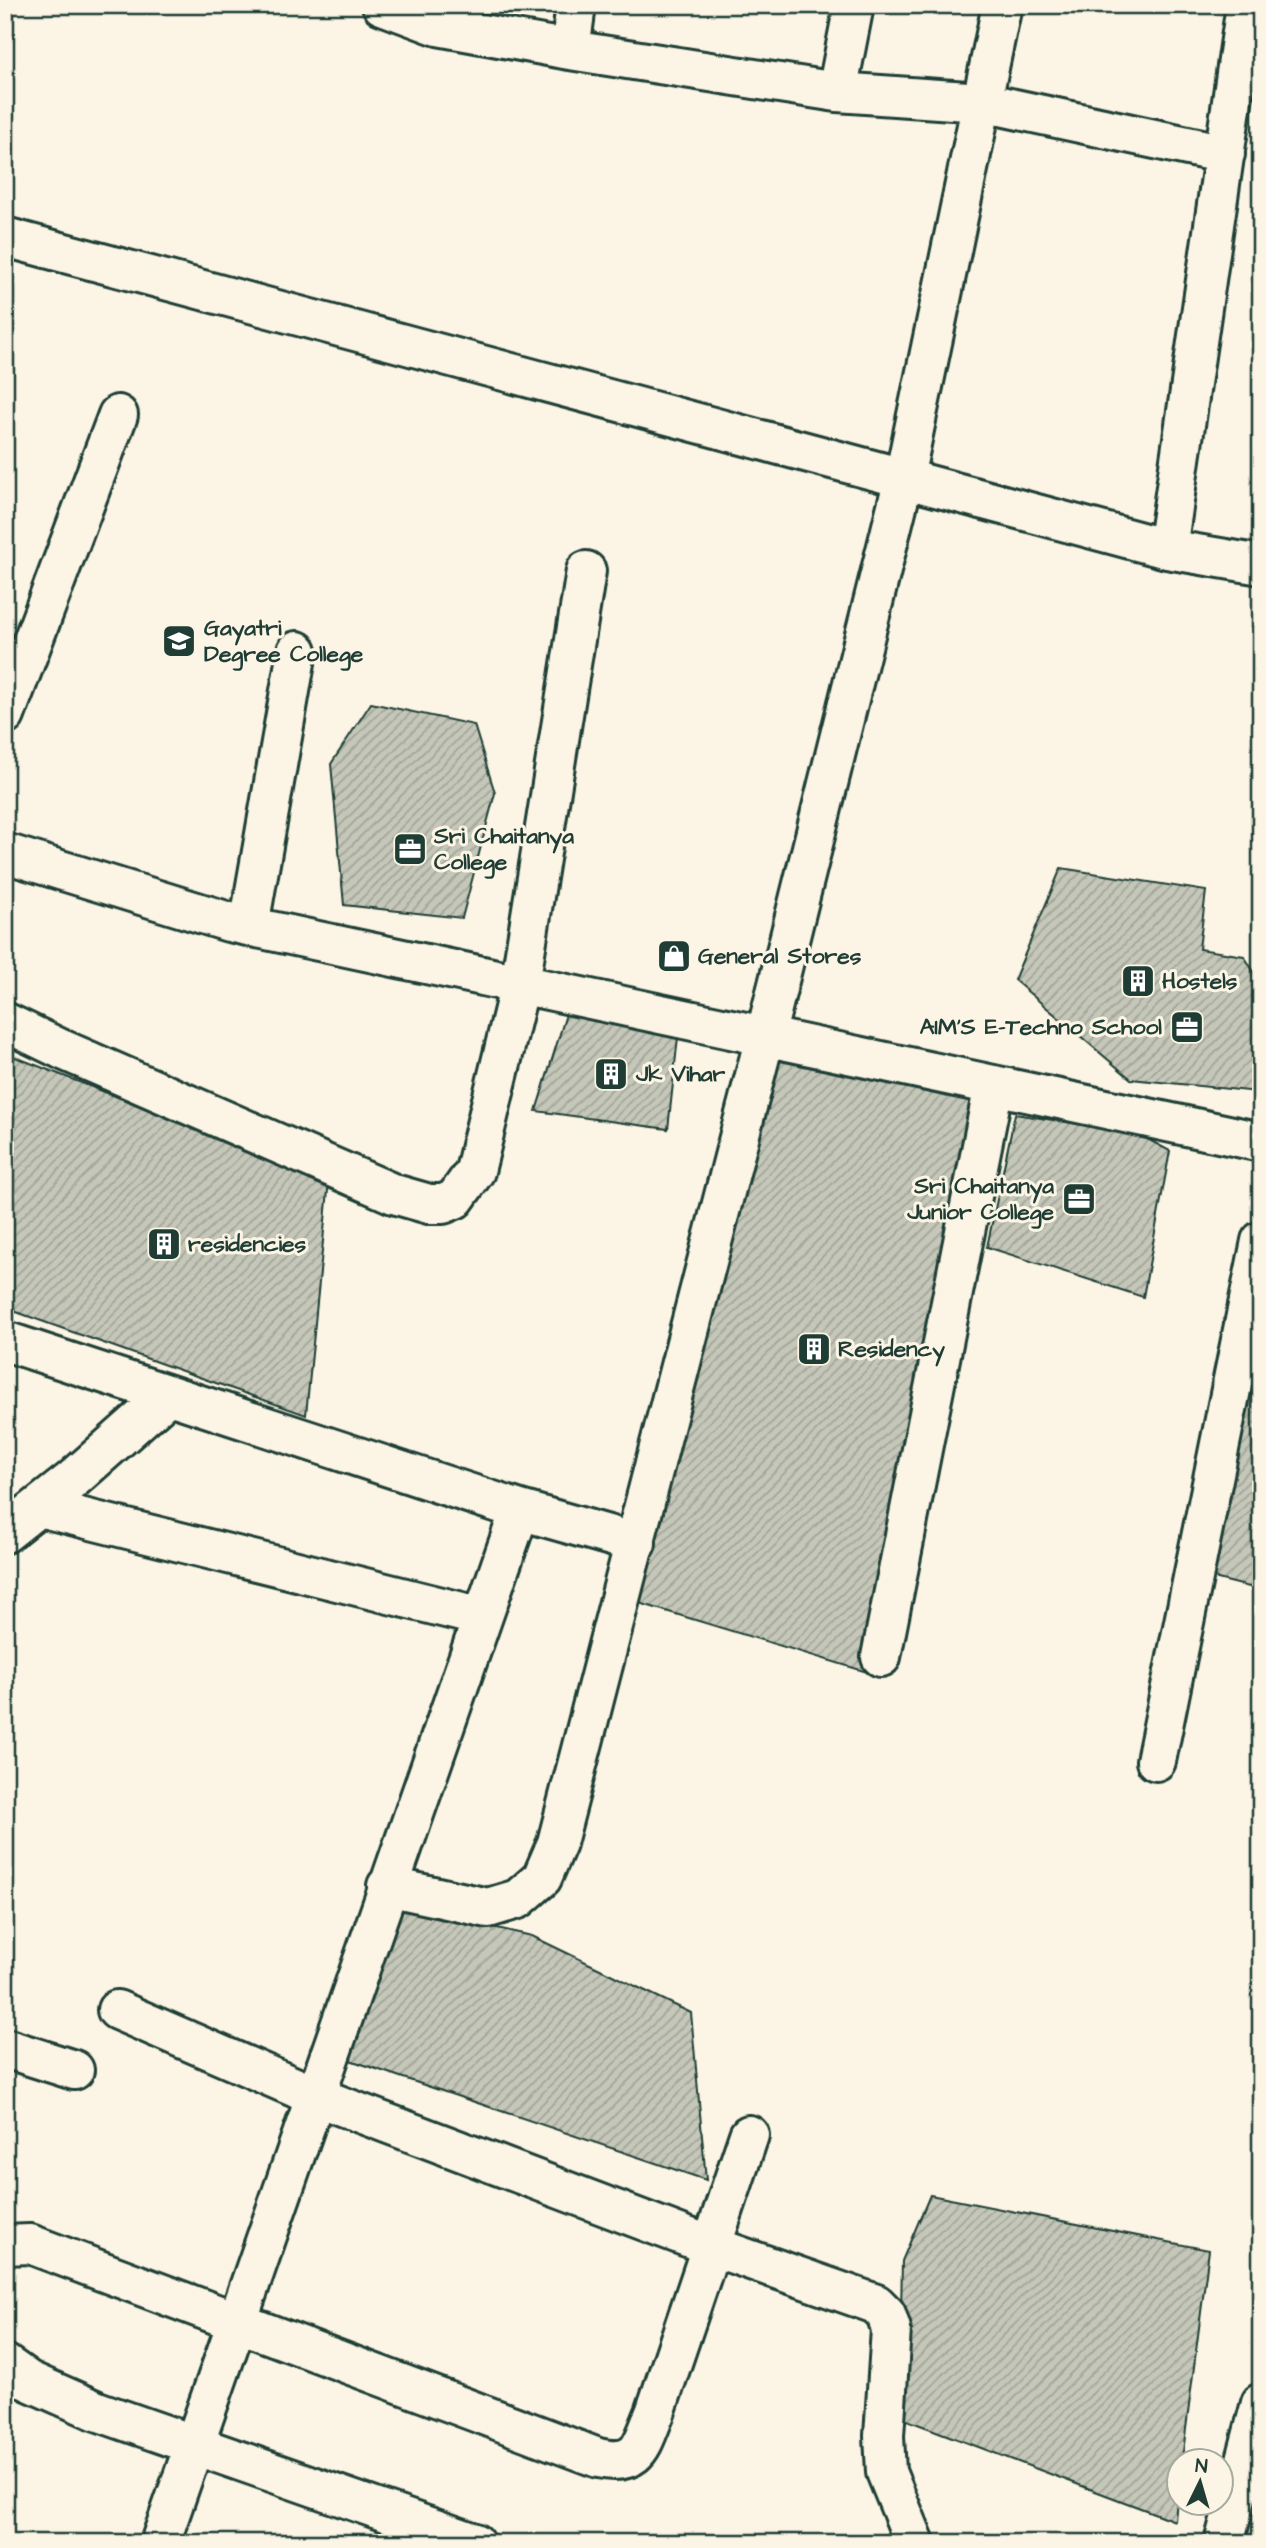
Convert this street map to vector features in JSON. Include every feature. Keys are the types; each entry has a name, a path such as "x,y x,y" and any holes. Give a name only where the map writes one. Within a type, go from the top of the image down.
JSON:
{"street":[{"path":"382,5 438,26 570,50 837,92 982,102 1225,154"},
{"path":"570,50 576,5"},
{"path":"837,92 854,5"},
{"path":"387,1886 488,1908 518,1899 542,1878 557,1843 765,1037 904,478 1002,5"},
{"path":"1167,549 1246,5"},
{"path":"5,237 1167,549 1261,565"},
{"path":"5,715 118,415"},
{"path":"5,1022 394,1194 429,1204 443,1204 456,1199 475,1171 520,984 586,570"},
{"path":"249,926 297,651"},
{"path":"5,853 249,926 1261,1142"},
{"path":"881,1657 993,1085"},
{"path":"1156,1761 1261,1241"},
{"path":"5,1341 520,1510 636,1543"},
{"path":"5,1533 72,1480 167,1396"},
{"path":"39,1507 482,1618"},
{"path":"160,2543 520,1510"},
{"path":"117,2010 315,2096 711,2246 876,2304 886,2314 891,2329 884,2436 886,2472 915,2543"},
{"path":"5,2048 75,2070"},
{"path":"5,2245 30,2244 598,2458 623,2461 632,2458 640,2448 655,2413 749,2135"},
{"path":"5,2364 29,2381 97,2411 475,2543"},
{"path":"1224,2543 1261,2403"}],"building":[{"name":"Sri Chaitanya College","path":"371,703 474,725 495,793 462,918 344,905 331,764"},
{"name":"Hostels","path":"1061,868 1206,891 1199,949 1244,956 1261,983 1261,1077 1258,1092 1131,1079 1014,980"},
{"name":"Jk Vihar","path":"567,1011 678,1037 668,1129 536,1111"},
{"name":"residencies","path":"5,1053 329,1180 306,1415 5,1308"},
{"name":"Residency","path":"773,1055 978,1096 867,1672 636,1602"},
{"name":"Sri Chaitanya Junior College","path":"1015,1114 1136,1133 1170,1151 1143,1297 987,1247"},
{"path":"1261,1297 1261,1590 1202,1575"},
{"path":"396,1905 532,1936 691,2013 706,2180 350,2060"},
{"path":"930,2195 1209,2250 1184,2446 1164,2446 1164,2516 1175,2516 1175,2521 899,2417 902,2261"}],"place":[{"name":"Gayatri Degree College","path":"179,641"},
{"name":"Sri Chaitanya College","path":"410,849"},
{"name":"General Stores","path":"674,956"},
{"name":"Hostels","path":"1138,981"},
{"name":"AIM'S E-Techno School","path":"1187,1027"},
{"name":"Jk Vihar","path":"611,1074"},
{"name":"Sri Chaitanya Junior College","path":"1079,1199"},
{"name":"residencies","path":"164,1244"},
{"name":"Residency","path":"814,1349"}]}
